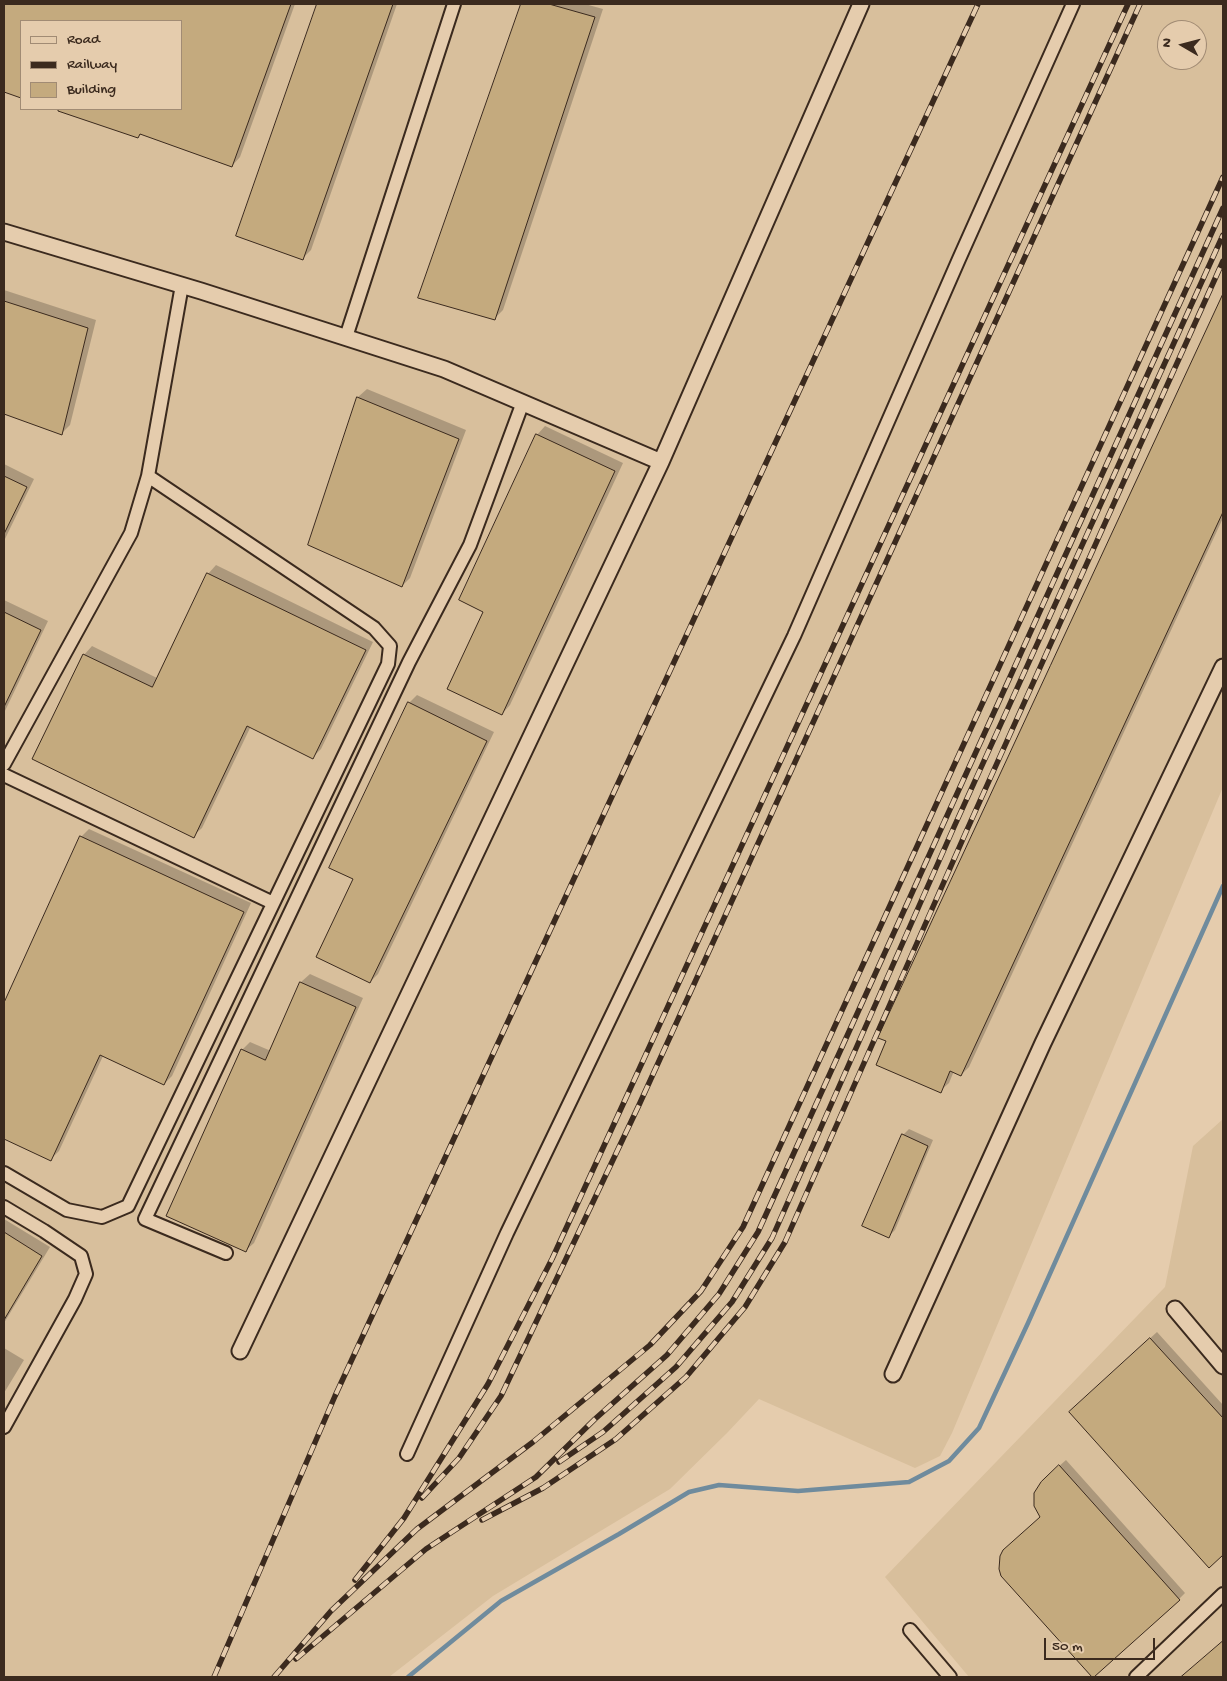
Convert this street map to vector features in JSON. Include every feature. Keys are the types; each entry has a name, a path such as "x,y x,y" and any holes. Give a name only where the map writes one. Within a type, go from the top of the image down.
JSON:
{"street":[{"path":"346,337 454,4"},
{"path":"240,1351 661,462 861,4"},
{"path":"406,1454 507,1233 794,636 1073,4"},
{"path":"4,232 182,285 444,369 661,462"},
{"path":"4,764 130,533 148,476 182,285"},
{"path":"226,1253 146,1219 409,662 470,545 523,402"},
{"path":"4,1173 67,1210 102,1216 128,1206 388,664 390,646 374,628 148,476"},
{"path":"894,1374 1043,1042 1223,667"},
{"path":"4,775 273,903"},
{"path":"4,1207 81,1256 86,1274 75,1299 4,1427"},
{"path":"1175,1309 1223,1366"},
{"path":"1136,1677 1223,1594"},
{"path":"910,1630 950,1677"}],"shaded area":[{"path":"4,4 1223,4 1223,787 952,1433 940,1456 915,1468 759,1399 670,1489 493,1596 389,1677 4,1677"},
{"path":"1223,1119 1223,1677 969,1677 885,1577 1165,1287 1193,1146"}],"building":[{"path":"4,4 291,4 232,167 140,134 138,138 58,111 182,110 182,20 20,20 20,98 4,92"},
{"path":"317,4 393,4 303,260 236,236"},
{"path":"521,4 549,4 595,17 495,320 418,298"},
{"path":"1223,294 1223,512 961,1076 950,1071 941,1093 876,1065 886,1041 878,1038"},
{"path":"4,301 88,328 62,435 4,414"},
{"path":"357,397 459,439 402,587 308,545"},
{"path":"536,434 615,471 502,715 447,689 483,612 459,600"},
{"path":"4,476 27,487 4,534"},
{"path":"207,573 366,650 313,759 247,726 194,838 32,759 83,654 152,687"},
{"path":"4,612 41,630 4,707"},
{"path":"408,702 487,741 370,983 316,957 353,879 329,868"},
{"path":"80,836 244,912 164,1085 100,1055 51,1161 4,1139 4,1003"},
{"path":"300,982 356,1007 246,1252 166,1216 241,1049 265,1060"},
{"path":"902,1134 928,1146 889,1238 862,1226"},
{"path":"4,1232 42,1256 4,1320"},
{"path":"1150,1338 1223,1418 1223,1555 1209,1568 1069,1412"},
{"path":"1059,1465 1180,1600 1094,1677 1001,1576 999,1569 1000,1556 1003,1550 1040,1517 1034,1506 1034,1493 1041,1482"},
{"path":"1223,1641 1223,1677 1181,1677"}],"waterway":[{"path":"408,1677 501,1601 689,1492 719,1485 798,1491 909,1482 949,1461 979,1428 1028,1323 1223,886"}],"railway":[{"path":"214,1677 335,1396 978,4"},
{"path":"355,1580 404,1518 488,1384 552,1259 1128,4"},
{"path":"422,1498 459,1458 501,1396 639,1105 1140,4"},
{"path":"274,1677 331,1611 417,1529 533,1442 650,1345 701,1291 743,1227 1223,177"},
{"path":"296,1659 426,1549 536,1477 595,1419 667,1355 719,1294 758,1232 1223,208"},
{"path":"559,1462 603,1432 676,1367 732,1302 772,1238 954,827 1223,235"},
{"path":"482,1520 543,1488 616,1439 686,1377 745,1307 785,1242 966,832 1223,261"}]}
